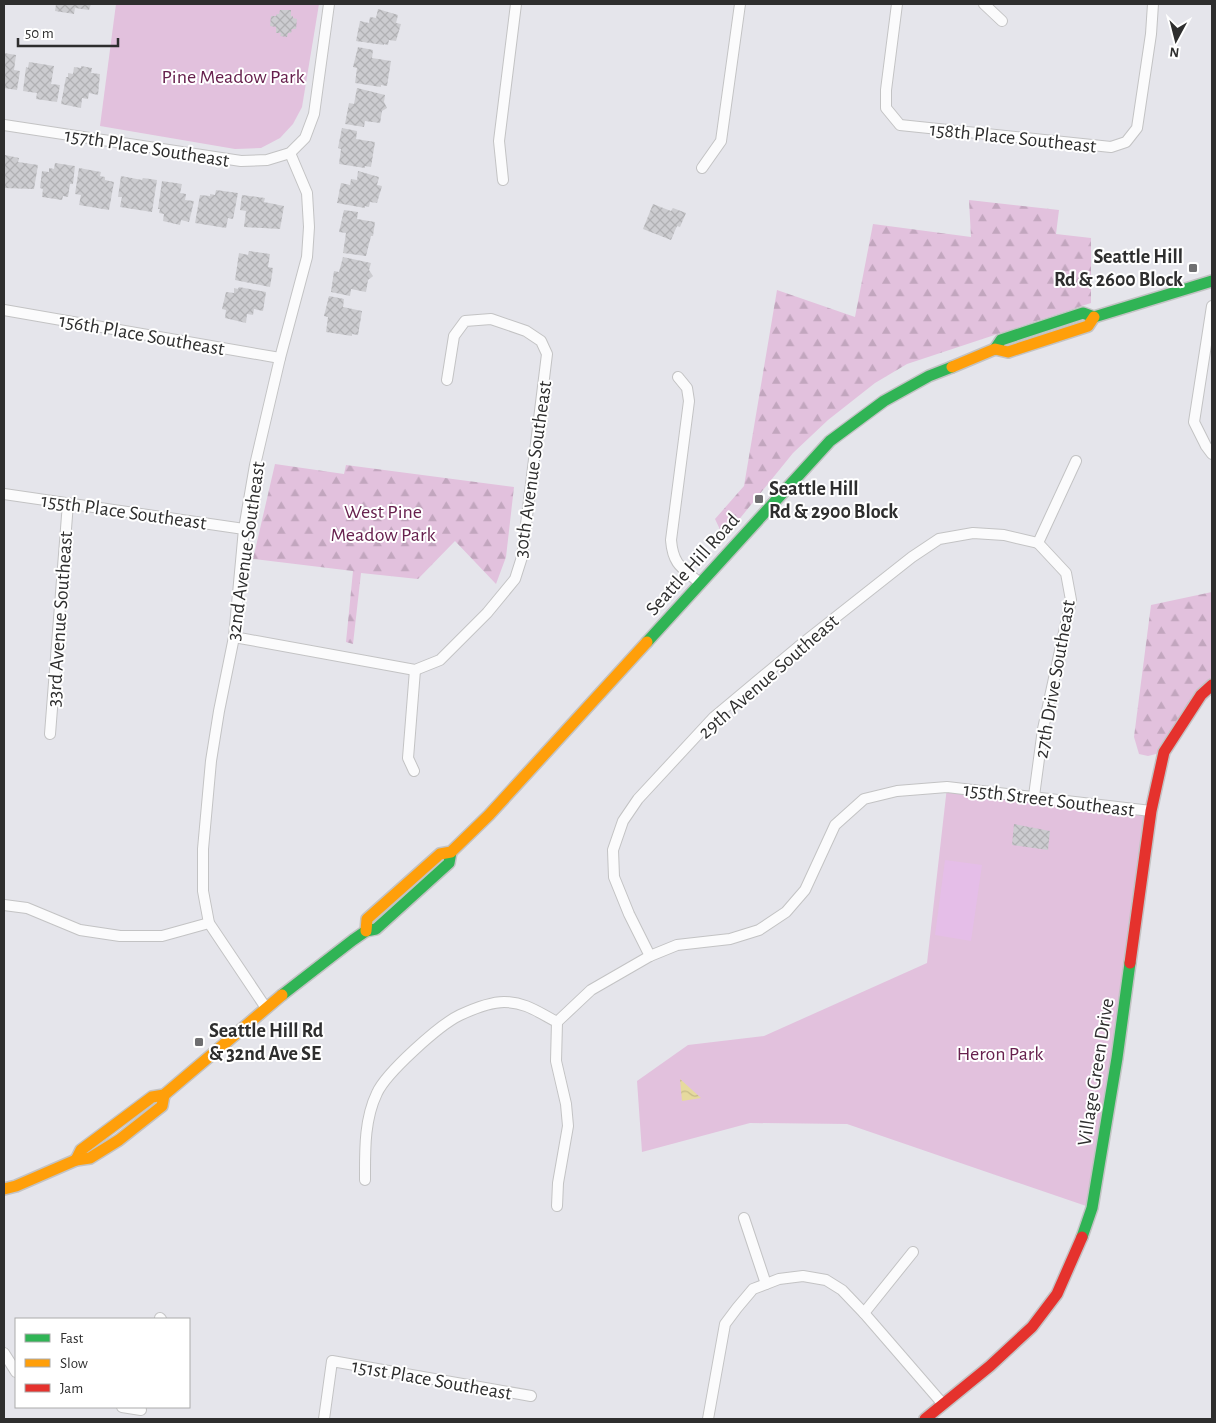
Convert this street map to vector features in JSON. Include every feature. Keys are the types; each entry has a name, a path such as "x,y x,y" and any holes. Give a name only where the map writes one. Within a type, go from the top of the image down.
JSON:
{"main road":[{"name":"Seattle Hill Road","path":"4,1189 16,1186 76,1160 90,1158 120,1140 162,1106 164,1095 266,1008 366,931 376,929 449,863 451,852 488,815 830,441 884,401 929,376 995,349 1008,352 1035,344 1088,326 1094,317 1212,281"},
{"name":"Village Green Drive","path":"925,1419 990,1366 1032,1327 1057,1294 1079,1248 1092,1208 1117,1058 1151,811 1164,752 1201,695 1212,685"}],"street":[{"path":"290,153 305,138 314,114 329,4"},
{"path":"503,180 499,141 516,4"},
{"path":"702,168 721,141 740,4"},
{"name":"158th Place Southeast","path":"897,4 886,90 886,108 900,125 1111,147 1126,142 1136,128 1151,34 1153,4"},
{"path":"984,4 1002,22"},
{"name":"157th Place Southeast","path":"4,125 241,161 267,160 290,153"},
{"name":"32nd Avenue Southeast","path":"266,1008 209,923 203,891 204,849 217,720 234,637 244,529 255,465 280,358 307,257 309,227 307,193 290,153"},
{"path":"1212,306 1208,361 1194,422 1212,454"},
{"name":"156th Place Southeast","path":"4,310 280,358"},
{"name":"30th Avenue Southeast","path":"415,670 440,660 487,613 515,578 522,557 547,354 541,341 526,331 491,319 465,321 454,336 447,380"},
{"path":"678,377 686,388 689,401 670,540 676,563 700,584"},
{"path":"1038,542 1076,461"},
{"name":"155th Place Southeast","path":"4,494 244,529"},
{"name":"33rd Avenue Southeast","path":"50,734 68,503"},
{"name":"29th Avenue Southeast","path":"650,956 629,914 614,877 613,850 623,821 638,799 714,717 798,647 912,557 939,539 973,533 1004,535 1038,542"},
{"name":"27th Drive Southeast","path":"1034,796 1043,729 1071,600 1066,573 1038,542"},
{"path":"234,637 415,670 408,758 414,771"},
{"name":"155th Street Southeast","path":"557,1022 591,990 650,956 677,945 730,939 759,930 786,912 805,890 835,825 864,799 897,791 947,787 1151,811"},
{"path":"4,905 27,908 80,930 120,936 162,936 209,923"},
{"path":"365,1180 367,1122 377,1093 388,1076 433,1035 458,1016 483,1005 502,1002 523,1004 557,1022 556,1061 566,1104 568,1126 556,1206"},
{"path":"744,1218 766,1284"},
{"path":"864,1313 913,1252"},
{"path":"708,1419 725,1324 753,1289 779,1279 803,1276 826,1280 842,1290 942,1404"},
{"path":"4,1353 15,1370"},
{"name":"151st Place Southeast","path":"324,1419 332,1361 532,1396"},
{"path":"126,1408 141,1412"}],"green space":[{"name":"Pine Meadow Park","path":"116,4 319,4 302,107 293,124 280,138 261,148 235,149 100,126"},
{"path":"969,200 1059,210 1056,234 1091,238 1091,303 907,364 875,383 828,420 793,453 724,538 715,519 744,486 777,290 855,317 873,224 971,237"},
{"name":"West Pine Meadow Park","path":"275,464 344,474 346,465 514,487 506,557 496,584 455,541 418,579 361,573 353,644 346,642 353,571 253,559"},
{"path":"1212,592 1212,685 1164,752 1148,756 1139,754 1134,737 1151,605"},
{"name":"Heron Park","path":"947,787 1151,811 1092,1208 847,1124 750,1123 642,1152 637,1081 688,1045 764,1036 927,963"}],"shaded area":[{"path":"945,860 982,865 971,941 935,935"}],"water":[{"path":"680,1079 701,1098 682,1101"}],"building":[{"path":"56,4 91,4 89,10 75,8 74,14 55,11"},
{"path":"378,9 398,15 396,23 401,24 396,41 389,40 388,45 384,45 356,41 360,21 369,23 370,17 376,18"},
{"path":"280,10 291,10 291,16 297,19 296,29 292,29 287,37 280,36 281,33 276,33 276,27 270,26 271,16 279,14"},
{"path":"358,47 373,50 372,58 391,61 387,86 381,85 381,87 355,83 357,68 353,67"},
{"path":"4,53 16,55 14,70 20,71 17,90 4,88"},
{"path":"29,62 54,66 51,84 60,85 57,102 36,99 37,93 23,91 26,67 28,68"},
{"path":"81,66 92,68 91,73 100,74 98,95 89,93 88,99 82,98 81,108 61,104 68,73 73,74 74,67 81,68"},
{"path":"357,88 385,95 384,102 387,108 382,111 380,123 365,121 364,127 345,124 349,103 354,104"},
{"path":"342,128 357,131 356,139 375,142 371,167 365,166 365,168 339,164 341,149 338,148"},
{"path":"5,155 19,158 18,162 38,165 34,189 4,188"},
{"path":"55,163 75,166 73,184 70,184 68,197 63,196 62,200 42,197 43,189 40,188 42,171 49,172 49,168 54,169"},
{"path":"79,168 101,172 100,176 105,177 105,180 114,182 109,210 79,205 81,195 75,194"},
{"path":"358,171 379,177 377,185 382,186 377,203 370,202 369,207 365,206 365,208 337,203 341,183 350,185 351,179 357,180"},
{"path":"121,176 142,180 143,178 157,180 152,212 120,207 122,197 118,197"},
{"path":"162,181 182,184 180,193 186,194 185,200 194,201 189,222 181,220 180,225 163,221 164,214 159,213 160,209 158,209"},
{"path":"216,190 238,193 233,219 228,218 226,228 195,223 200,195 215,195"},
{"path":"242,195 265,198 264,202 284,206 280,229 244,227 246,211 240,210"},
{"path":"653,204 671,211 673,208 686,213 680,227 677,226 671,240 643,229"},
{"path":"344,210 358,212 357,219 375,222 373,236 371,236 366,256 343,253 346,233 339,232"},
{"path":"249,251 270,254 268,267 273,268 270,287 235,280 239,253 248,255"},
{"path":"343,257 371,263 369,270 373,276 368,280 366,292 351,289 350,296 331,292 334,271 339,272"},
{"path":"239,287 266,292 263,311 254,309 253,315 247,314 246,323 225,318 226,310 222,309 226,292 234,293 234,288 238,289"},
{"path":"329,296 344,299 343,307 362,311 358,335 352,334 352,336 326,332 328,317 324,316"},
{"path":"1014,824 1050,831 1048,850 1012,845"}],"traffic: fast":[{"path":"995,349 1001,340 1083,313 1094,317 1212,281"},
{"path":"647,642 830,441 884,401 929,376 952,367"},
{"path":"282,995 353,940 366,931 376,929 449,863 451,852"},
{"path":"1082,1237 1092,1208 1117,1058 1130,963"}],"traffic: slow":[{"path":"952,367 995,349 1008,352 1088,326 1094,317"},
{"path":"366,931 367,919 440,854 451,852 489,815 647,642"},
{"path":"76,1160 81,1150 152,1097 164,1095 282,995"},
{"path":"4,1189 16,1186 76,1160 90,1158 119,1140 162,1106 164,1095"}],"traffic: jam":[{"path":"1130,963 1151,811 1164,752 1201,695 1212,685"},
{"path":"925,1419 990,1366 1032,1327 1057,1294 1082,1237"}],"place":[{"name":"Seattle Hill Rd & 2600 Block","path":"1193,268"},
{"name":"Seattle Hill Rd & 2900 Block","path":"759,499"},
{"name":"Seattle Hill Rd & 32nd Ave SE","path":"199,1042"}]}
